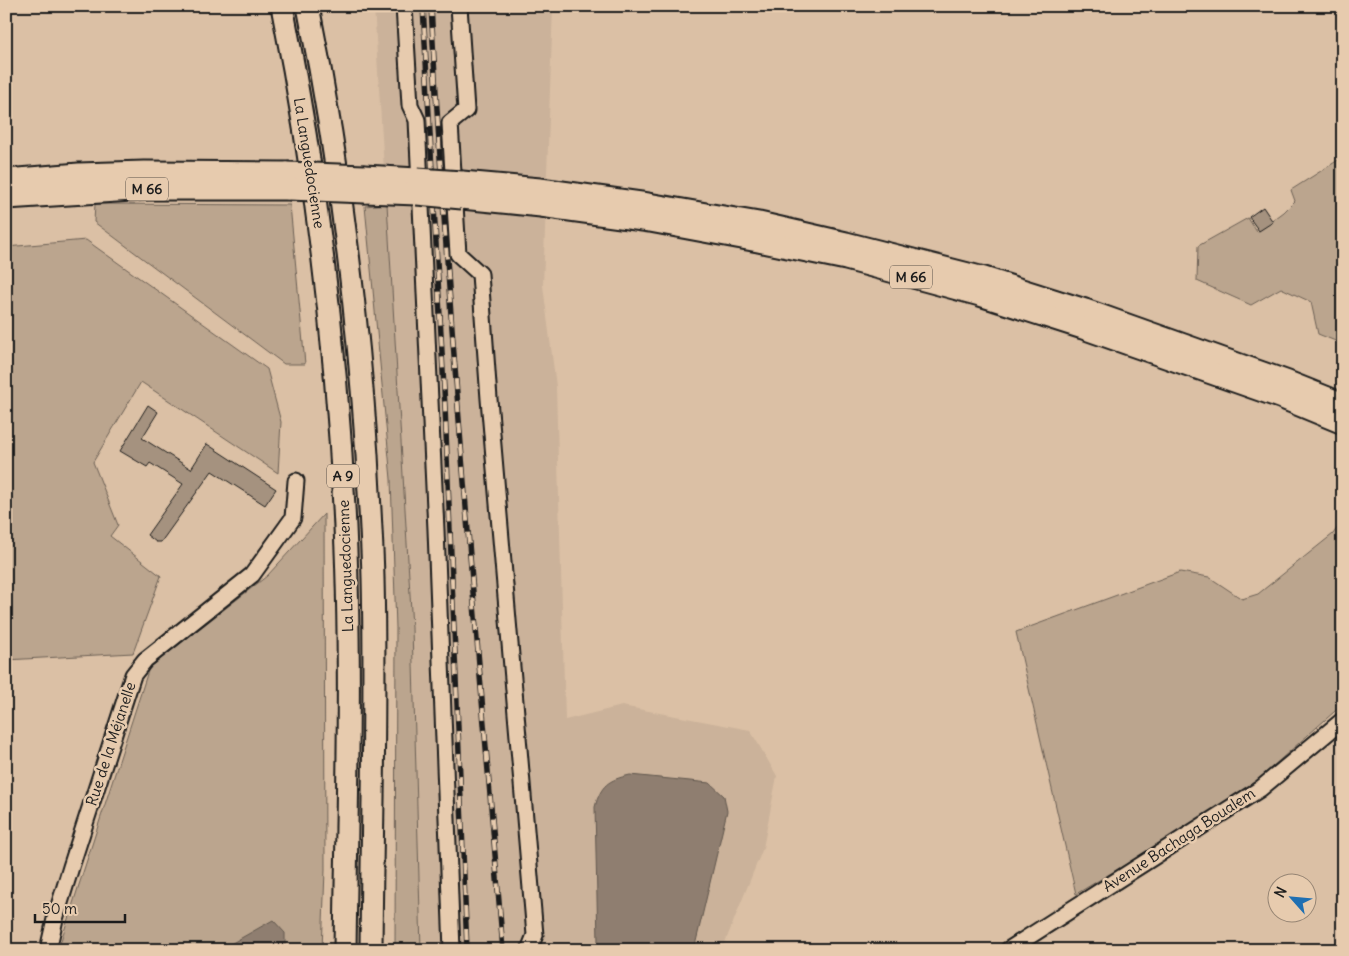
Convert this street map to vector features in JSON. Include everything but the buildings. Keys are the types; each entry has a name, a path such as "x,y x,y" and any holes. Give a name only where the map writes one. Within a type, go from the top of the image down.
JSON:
{"highway":[{"name":"La Languedocienne","path":"282,6 306,135 319,229 331,327 339,422 346,534 348,649 345,950"},
{"name":"La Languedocienne","path":"308,6 327,106 342,210 353,295 364,420 372,550 374,640 370,950"},
{"name":"M 66","path":"6,180 79,174 144,172 288,181 417,186 462,190 650,221 846,259 980,295 1083,328 1280,397 1343,423"},
{"name":"M 66","path":"6,198 288,181"},
{"name":"M 66","path":"462,190 540,189 648,204 759,223 855,245 984,278 1085,310 1278,378 1343,404"}],"street":[{"path":"404,6 410,105 417,120 422,216 452,950"},
{"path":"459,6 466,110 450,123 458,254 480,274 535,934 528,950"},
{"name":"Rue de la Méjanelle","path":"48,950 58,910 133,675 145,660 252,575 293,518 296,481"},
{"name":"Avenue Bachaga Boualem","path":"1008,950 1260,789 1343,720"}],"shaded area":[{"path":"374,6 553,6 543,286 556,386 565,720 622,706 750,730 777,776 763,848 722,950 421,950 412,628"},
{"path":"1343,157 1343,344 1318,334 1311,302 1281,288 1251,305 1197,281 1198,246 1248,218 1257,232 1284,212 1295,201 1291,190"},
{"path":"95,204 290,205 305,364 284,364 94,222"},
{"path":"387,204 412,628 421,950 395,950 396,628 391,479 365,206"},
{"path":"86,240 267,369 281,422 278,473 141,382 93,462 118,525 110,536 161,576 133,653 6,660 6,247"},
{"path":"324,514 325,870 322,950 58,950 149,668 267,576"},
{"path":"1343,520 1343,704 1237,798 1076,894 1016,632 1180,572 1209,577 1242,599 1258,594 1333,534"},
{"path":"630,775 710,783 724,796 727,811 694,950 596,950 598,943 595,807 600,793 606,785 616,779"},
{"path":"273,920 285,933 285,950 220,950"}],"railway":[{"path":"423,6 445,407 467,950"},
{"path":"431,6 454,360 503,950"}]}
